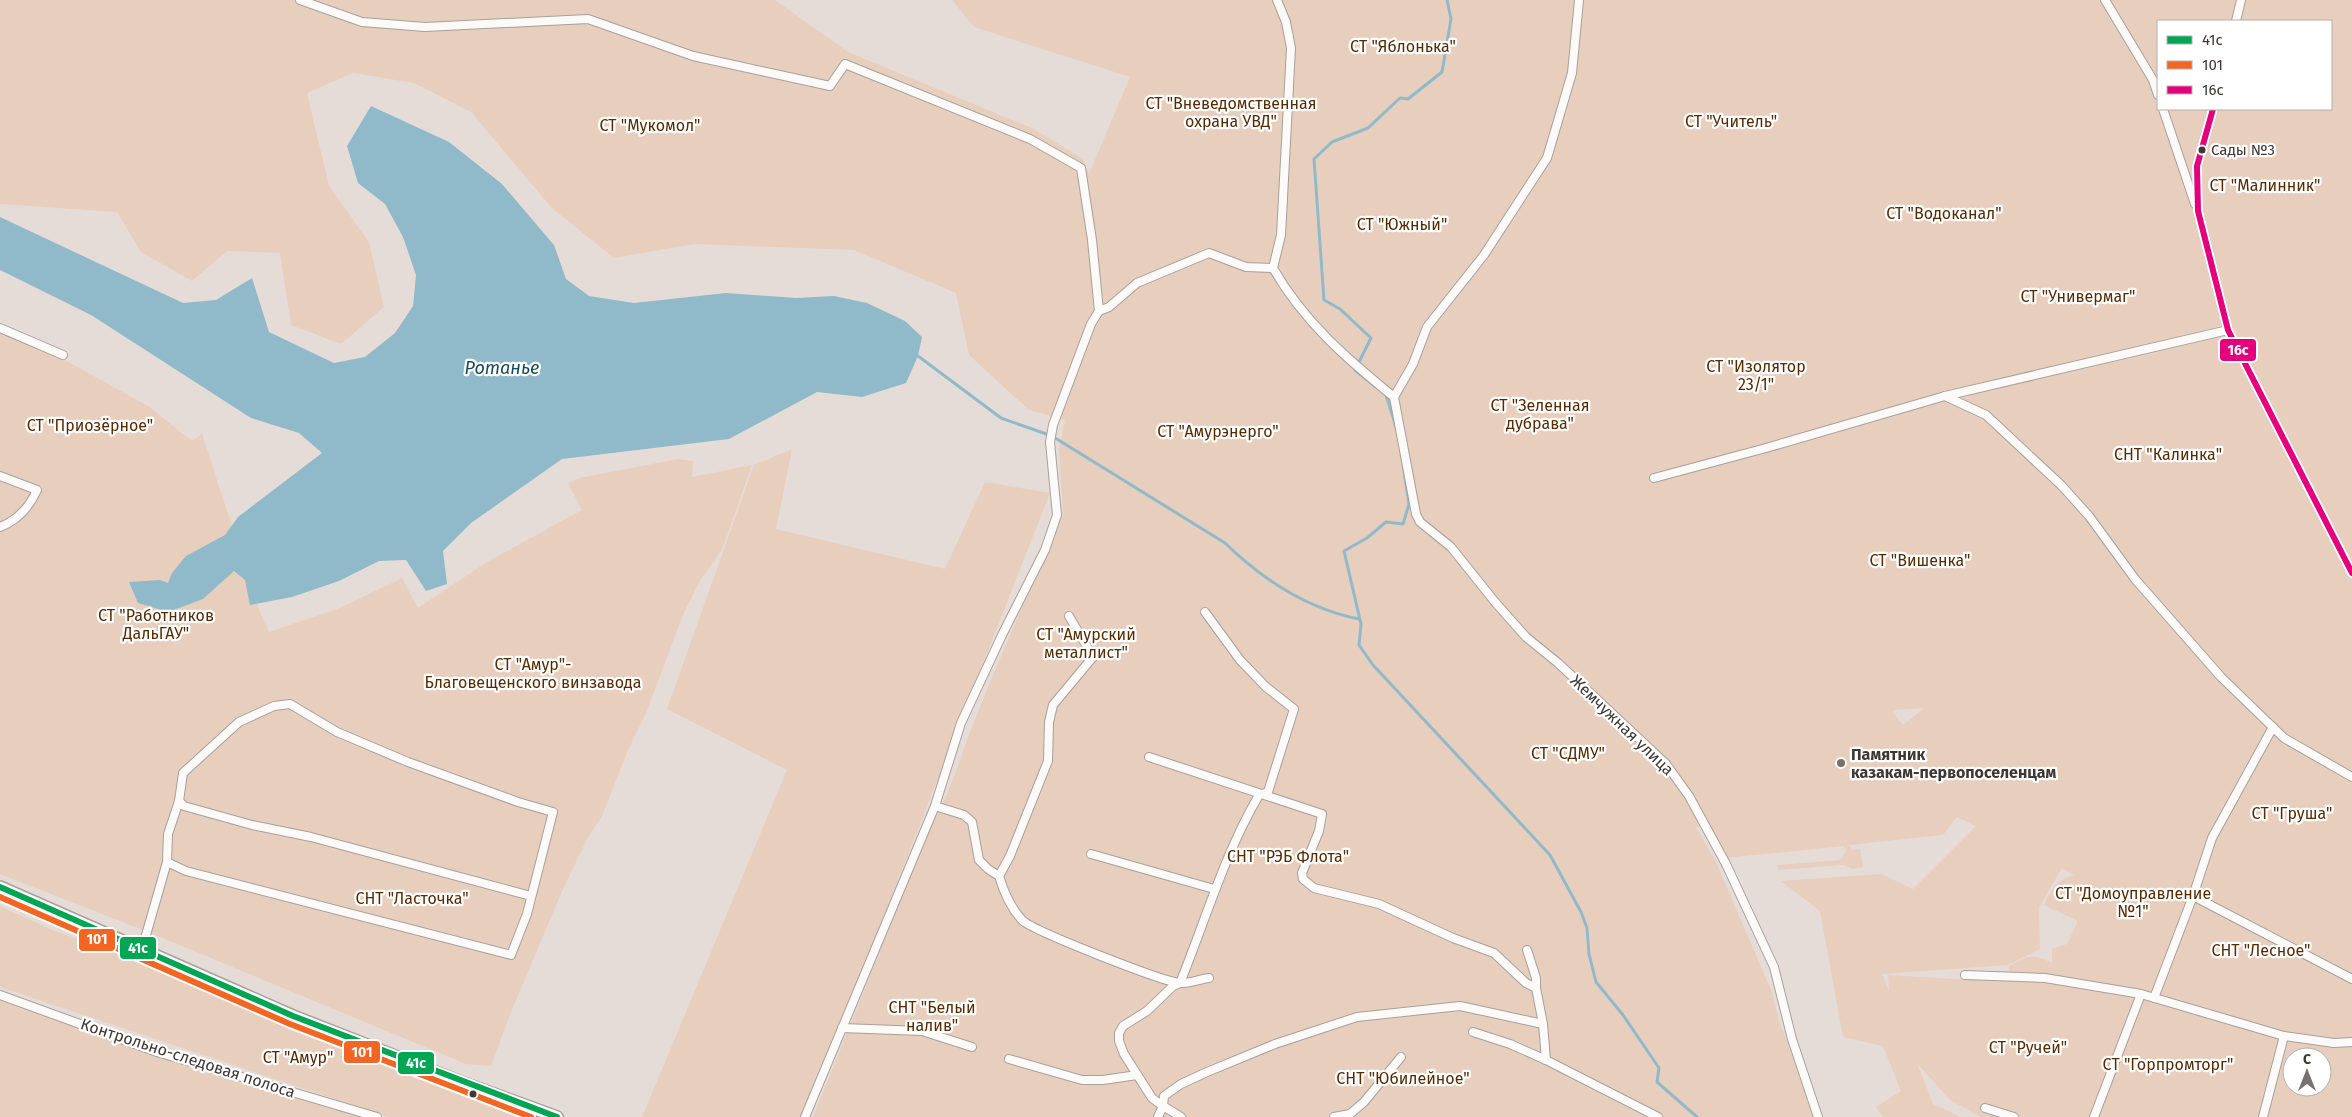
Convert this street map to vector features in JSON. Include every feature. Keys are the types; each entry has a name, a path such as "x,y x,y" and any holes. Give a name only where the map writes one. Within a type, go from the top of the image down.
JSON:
{"street":[{"path":"300,0 362,22 389,24 425,26 588,19 693,56 830,86 845,64 1030,139 1081,168 1092,240 1099,311"},
{"path":"1277,0 1286,22 1291,48 1281,234 1273,268 1297,306 1320,332 1394,397 1413,364 1428,327 1484,255 1547,158 1572,73 1578,0"},
{"path":"2105,0 2153,80 2157,92"},
{"path":"2236,20 2241,0"},
{"path":"2163,110 2198,212 2228,330 2352,573"},
{"path":"2198,212 2197,166 2213,110"},
{"path":"805,1117 935,806 961,723 1003,633 1045,550 1057,515 1050,442 1052,429 1091,324 1099,311 1109,307 1137,283 1209,253 1246,267 1273,268"},
{"path":"0,328 64,355"},
{"path":"1654,478 1774,446 1945,396 2228,330"},
{"path":"1945,396 1986,415 2061,484 2088,516 2135,580 2221,677 2273,728 2284,738 2352,777"},
{"name":"Жемчужная улица","path":"1394,397 1416,514 1420,522 1451,547 1526,637 1558,663 1666,764 1689,796 1726,864 1774,967 1792,1038 1818,1117"},
{"path":"0,476 36,490 30,506 9,523 0,527"},
{"path":"1180,983 1214,889 1240,828 1259,795 1268,792 1294,708 1266,688 1240,660 1205,612"},
{"path":"1069,616 1093,657 1053,705 1049,722 1048,761 1010,856 1000,876 1006,899 1023,921 1148,973 1180,983"},
{"path":"142,949 166,862 168,834 179,801 183,774 239,722 274,706 290,704 337,732 390,754 518,802 553,812 527,914 511,955 186,870 166,862"},
{"path":"2154,998 2193,896 2212,838 2273,728"},
{"path":"1149,757 1259,795 1322,814 1319,831 1302,873 1303,879 1314,888 1379,904 1453,938 1494,953 1526,984 1536,988"},
{"path":"179,801 184,806 235,820 311,837 531,896"},
{"path":"935,806 964,814 972,822 979,860 988,869 1000,876"},
{"path":"1092,854 1214,889"},
{"path":"0,887 293,1016 461,1082 557,1117"},
{"path":"2193,896 2352,979"},
{"path":"1528,950 1536,978 1546,1060"},
{"path":"1965,975 2045,978 2141,994 2284,1036 2334,1043 2352,1042"},
{"path":"1181,1117 1152,1098 1124,1054 1119,1042 1119,1033 1123,1026 1147,1011 1173,986 1209,978"},
{"path":"2094,1117 2141,994"},
{"name":"Контрольно-следовая полоса","path":"0,995 157,1052 378,1117"},
{"path":"1158,1117 1163,1106 1164,1096 1195,1077 1276,1044 1357,1017 1460,1006 1543,1024"},
{"path":"842,1028 922,1031 972,1047"},
{"path":"1473,1032 1510,1044 1546,1060 1658,1117"},
{"path":"2263,1117 2284,1036"},
{"path":"1334,1117 1350,1114 1364,1102 1401,1057"},
{"path":"1009,1059 1082,1080 1103,1080 1137,1075"},
{"path":"1985,1108 2014,1117"}],"green space":[{"path":"0,0 775,0 848,52 1034,129 1083,159 1089,174 1130,77 974,27 952,0 2352,0 2352,1117 1981,1117 1950,1100 1917,1063 1933,1104 1961,1117 1883,1117 1876,1107 1901,1091 1883,1046 1843,1037 1820,911 1781,881 1881,874 1913,889 1976,826 1957,817 1943,835 1849,845 1852,850 1860,849 1863,867 1853,869 1843,865 1779,870 1777,865 1841,860 1846,851 1844,846 1725,858 1708,822 1696,828 1716,862 1771,990 1780,1024 1803,1082 1814,1117 813,1117 931,825 951,786 986,692 1060,516 1063,515 1059,449 1065,420 1029,410 969,355 956,293 854,250 694,244 614,258 552,208 471,112 414,83 353,73 307,93 329,186 369,242 384,307 341,344 291,325 280,253 227,251 192,281 141,252 117,212 0,204","holes":["1924,708 1903,725 1892,712","2062,868 2074,875 2055,886 2044,905 2078,921 2067,944 2052,949 2052,963 2034,957 2025,958 2009,966 2008,980 1888,975 1889,991 1882,974 2008,965 2040,949 2039,907"]},
{"path":"0,331 43,348 148,406 192,441 202,434 261,615 269,632 340,608 402,578 418,608 487,562 582,510 568,483 580,478 678,459 693,461 692,477 752,465 722,550 701,579 683,615 646,713 628,750 602,816 588,837 563,889 511,1012 491,1066 466,1064 153,934 0,874"},
{"path":"792,449 776,529 945,569 985,482 1050,493 805,1117 642,1117 787,770 667,709 754,465"},
{"name":"СТ \"Амур\"","path":"0,906 50,929 179,976 520,1117 389,1117 0,987"},
{"path":"0,996 142,1051 245,1084 368,1117 0,1117"}],"water":[{"name":"Ротанье","path":"371,106 449,142 502,184 554,245 566,279 589,296 634,303 726,293 796,298 834,296 867,303 905,321 922,337 918,356 906,383 862,397 817,392 729,439 562,459 471,523 443,551 447,584 426,591 406,560 379,561 339,581 292,597 250,605 245,580 234,571 203,599 168,612 138,603 129,582 160,580 168,583 172,573 186,556 225,535 238,517 322,453 299,433 251,418 91,315 0,270 0,217 183,303 216,300 252,278 269,332 334,363 365,357 395,333 413,306 416,275 403,237 385,204 358,183 347,146"}],"waterway":[{"path":"1376,387 1355,370 1371,338 1340,309 1324,300 1314,159 1332,142 1368,128 1400,98 1408,99 1442,72 1451,19 1447,0"},
{"path":"918,356 1001,418 1052,436 1225,543 1254,569 1287,591 1322,608 1359,619"},
{"path":"1382,392 1386,395 1397,430"},
{"path":"1403,464 1409,504 1403,524 1386,522 1367,538 1344,551 1361,624 1359,645 1373,665 1550,855 1581,912 1587,928 1589,954 1596,982 1623,1015 1659,1068 1657,1082 1697,1117"}],"transit line":[{"name":"16с","path":"2213,110 2197,166 2198,211 2228,330 2352,573"},
{"name":"41с","path":"0,887 293,1016 557,1117"},
{"name":"101","path":"0,897 290,1024 531,1117"}],"place":[{"name":"Сады №3","path":"2202,150"},
{"name":"Памятник казакам-первопоселенцам","path":"1841,763"}],"park label":[{"name":"СТ \"Яблонька\"","path":"1403,46"},
{"name":"СТ \"Вневедомственная охрана УВД\"","path":"1231,112"},
{"name":"СТ \"Учитель\"","path":"1731,121"},
{"name":"СТ \"Мукомол\"","path":"650,125"},
{"name":"СТ \"Малинник\"","path":"2265,185"},
{"name":"СТ \"Водоканал\"","path":"1944,213"},
{"name":"СТ \"Южный\"","path":"1402,224"},
{"name":"СТ \"Универмаг\"","path":"2078,296"},
{"name":"СТ \"Изолятор 23/1\"","path":"1756,375"},
{"name":"СТ \"Зеленная дубрава\"","path":"1540,414"},
{"name":"СТ \"Приозёрное\"","path":"90,425"},
{"name":"СТ \"Амурэнерго\"","path":"1218,431"},
{"name":"СНТ \"Калинка\"","path":"2168,454"},
{"name":"СТ \"Вишенка\"","path":"1920,560"},
{"name":"СТ \"Работников ДальГАУ\"","path":"156,624"},
{"name":"СТ \"Амурский металлист\"","path":"1086,643"},
{"name":"СТ \"Амур\"- Благовещенского винзавода","path":"533,673"},
{"name":"СТ \"СДМУ\"","path":"1568,753"},
{"name":"СТ \"Груша\"","path":"2292,813"},
{"name":"СНТ \"РЭБ Флота\"","path":"1288,856"},
{"name":"СНТ \"Ласточка\"","path":"412,898"},
{"name":"СТ \"Домоуправление №1\"","path":"2133,902"},
{"name":"СНТ \"Лесное\"","path":"2261,950"},
{"name":"СНТ \"Белый налив\"","path":"932,1016"},
{"name":"СТ \"Ручей\"","path":"2028,1047"},
{"name":"СТ \"Горпромторг\"","path":"2168,1064"},
{"name":"СНТ \"Юбилейное\"","path":"1403,1078"}]}
